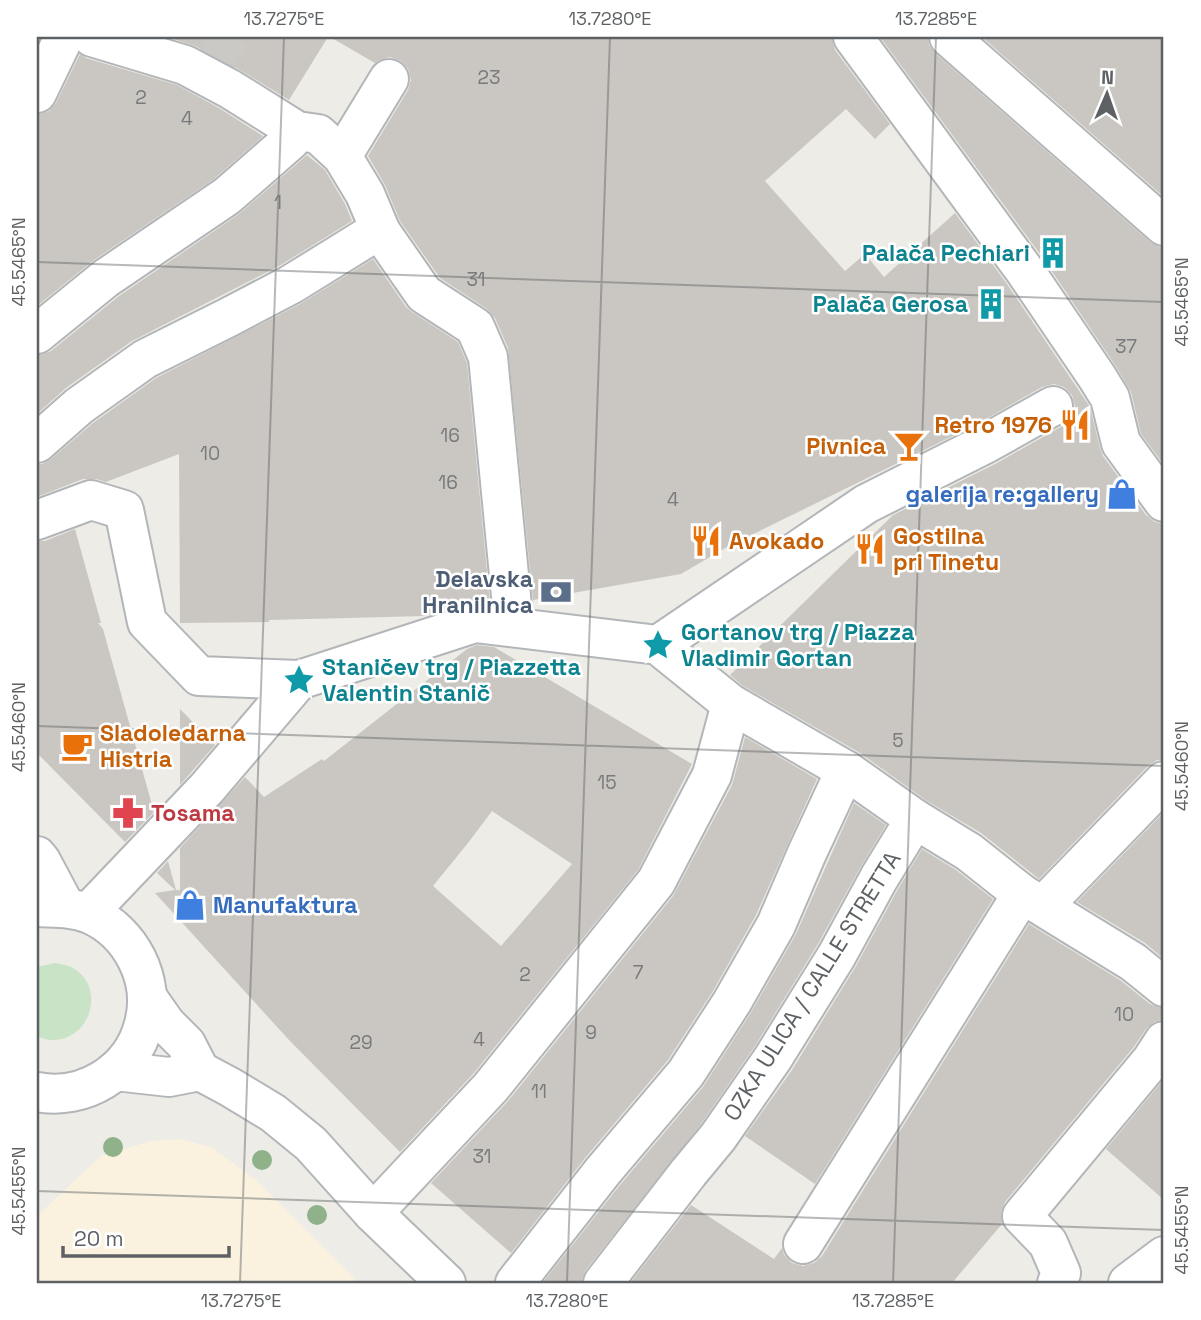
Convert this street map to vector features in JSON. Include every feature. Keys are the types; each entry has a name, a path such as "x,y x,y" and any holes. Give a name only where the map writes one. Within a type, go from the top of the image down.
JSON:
{"street":[{"path":"37,93 64,37"},
{"path":"92,37 209,71 230,89 297,131 318,134 342,156 365,194 381,232 424,294 475,327 488,357 512,615"},
{"path":"853,37 1025,271 1097,377 1110,398 1121,443 1164,502"},
{"path":"949,37 1164,226"},
{"path":"342,156 389,79"},
{"path":"37,334 106,278 227,196 290,141 297,131"},
{"path":"37,443 79,406 145,359 290,285 374,233 381,232"},
{"path":"658,645 866,504 1053,407"},
{"path":"52,514 91,500 124,510 147,622 199,676 299,680 475,623 512,615 658,645 731,704 847,771 915,819 969,852 1033,900 1133,962 1164,987"},
{"path":"63,909 214,780 299,680"},
{"path":"373,1213 491,1087 656,882 712,775 731,704"},
{"path":"515,1283 603,1171 686,1073 706,1043 776,925 847,771"},
{"path":"803,1244 1033,900 1164,781"},
{"name":"OZKA ULICA / CALLE STRETTA","path":"603,1283 718,1137 773,1058 837,955 915,819"},
{"path":"37,856 63,909 107,923 123,937 136,956 144,975 147,997 144,1024 139,1037 116,1071 96,1084 74,1093 41,1095"},
{"path":"147,997 166,1024 186,1044 200,1071 273,1112 311,1144 373,1213 446,1283"},
{"path":"1057,1283 1061,1273 1048,1243 1022,1216 1151,1062 1164,1041"},
{"path":"116,1071 169,1077 200,1071"},
{"path":"1128,1283 1164,1255"}],"shaded area":[{"path":"180,1139 211,1147 256,1180 359,1283 37,1283 37,1216 101,1156 151,1141"}],"green space":[{"path":"55,963 71,967 82,975 89,986 91,998 90,1010 77,1031 66,1038 50,1040 37,1036 37,967"}],"building":[{"path":"167,37 328,37 289,100 195,46"},
{"path":"330,37 832,37 835,50 890,124 875,139 846,109 765,181 845,271 865,254 884,277 955,213 1007,284 1090,407 1103,456 1146,515 1155,522 1164,524 1164,760 1157,760 1148,766 1039,879 981,833 927,801 860,753 743,686 730,675 893,515 997,463 1064,425 1072,417 1075,406 1072,395 1064,387 1054,384 1042,387 977,424 727,547 681,574 533,600 508,348 495,318 487,309 440,278 400,221 385,185 368,156 408,90 411,80 408,69 401,61 390,57 375,63"},
{"path":"880,37 928,37 929,45 935,53 1150,242 1164,247 1164,465 1141,434 1131,392 1115,365 1043,258"},
{"path":"982,37 1164,37 1164,197"},
{"path":"80,54 177,85 263,136 214,179 94,260 37,306 37,115 49,111 56,103"},
{"path":"307,155 325,170 352,221 279,266 132,341 66,388 37,414 37,355 51,351 119,296 239,214"},
{"path":"373,259 406,307 458,342 467,363 490,603 469,602 425,616 180,623 179,454 106,482 83,479 37,497 37,464 51,459 93,423 156,378 300,304"},
{"path":"75,529 101,623 98,623 103,629 154,812 125,842 37,753 37,541 45,541"},
{"path":"477,645 494,647 692,764 638,870 474,1073 400,1152 289,1040 155,893 175,890 157,873 168,861 176,890 180,890 180,848 245,777 264,797 322,759 324,761 467,649","holes":["492,811 572,864 501,946 433,886"]},
{"path":"180,709 215,745 180,785"},
{"path":"745,737 817,779 756,915 713,991 668,1060 586,1157 511,1253 431,1183 508,1101 673,896 732,785"},
{"path":"854,803 886,825 818,944 755,1046 701,1124 586,1270 582,1283 543,1282 703,1087 750,1014 796,934"},
{"path":"1164,812 1164,959 1145,943 1077,902"},
{"path":"922,849 956,870 993,899 815,1184 745,1136 792,1070 856,966"},
{"path":"1029,924 1120,980 1150,1004 1164,1008 1164,1019 1154,1022 1146,1029 1005,1202 1001,1212 1002,1224 952,1283 630,1283 691,1205 774,1259 782,1248 784,1255 792,1263 803,1266 814,1263 822,1256"},
{"path":"1164,1079 1164,1200 1106,1149"}],"tunnel":[{"path":"213,65 230,37"}],"place":[{"name":"Palača Pechiari","path":"1053,253"},
{"name":"Palača Gerosa","path":"991,304"},
{"name":"Retro 1976","path":"1075,425"},
{"name":"Pivnica","path":"909,446"},
{"name":"galerija re:gallery","path":"1122,494"},
{"name":"Avokado","path":"706,541"},
{"name":"Gostilna pri Tinetu","path":"870,549"},
{"name":"Delavska Hranilnica","path":"556,592"},
{"name":"Gortanov trg / Piazza Vladimir Gortan","path":"658,645"},
{"name":"Staničev trg / Piazzetta Valentin Stanič","path":"299,680"},
{"name":"Sladoledarna Histria","path":"77,746"},
{"name":"Tosama","path":"128,813"},
{"name":"Manufaktura","path":"190,905"}]}
